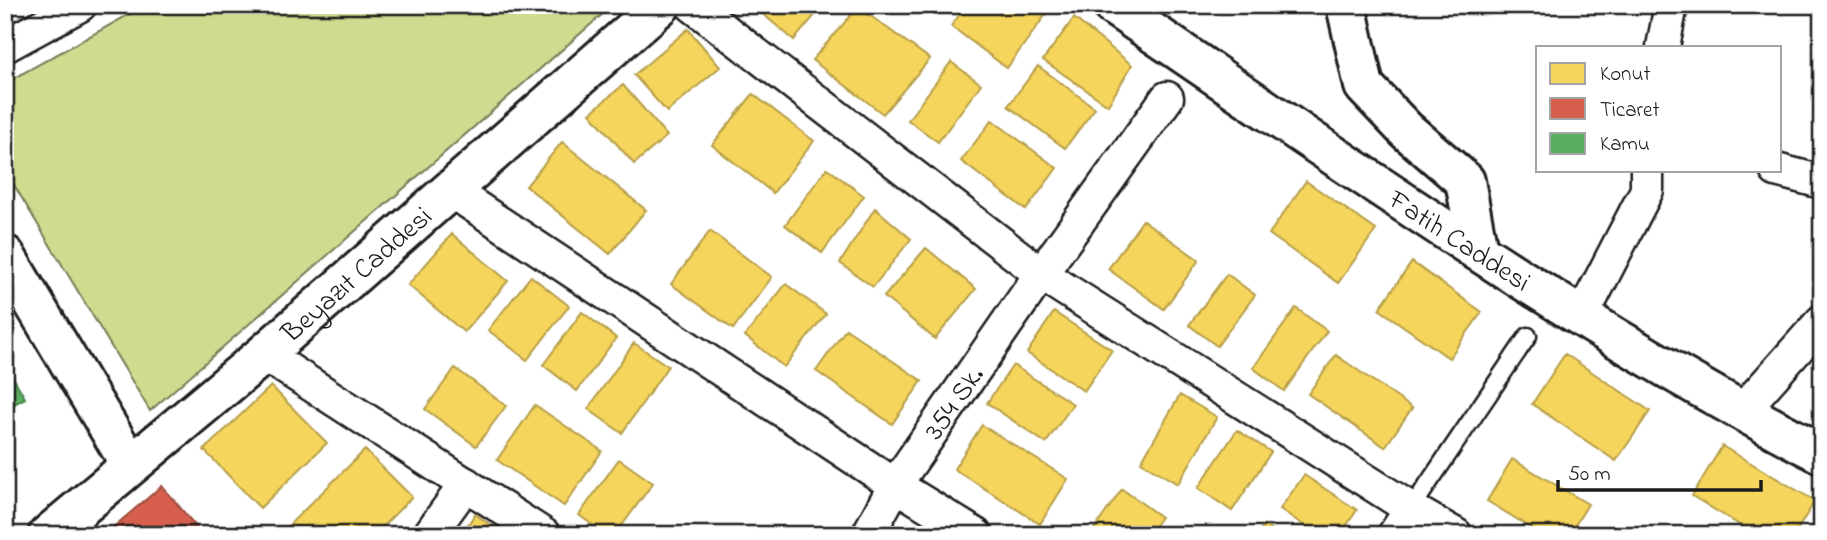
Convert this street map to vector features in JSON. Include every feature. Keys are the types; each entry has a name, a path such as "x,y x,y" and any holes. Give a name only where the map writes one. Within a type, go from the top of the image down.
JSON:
{"street":[{"path":"5,46 79,5"},
{"name":"Beyazıt Caddesi","path":"48,535 264,354 661,5"},
{"path":"692,5 1041,274 1402,522 1456,535"},
{"name":"Fatih Caddesi","path":"1112,5 1581,318 1741,412 1822,454"},
{"path":"1346,5 1364,86 1406,130 1465,181 1478,251"},
{"path":"1663,46 1671,5"},
{"name":"354 Sk.","path":"867,535 895,485 1167,98"},
{"path":"1581,318 1647,190 1647,172"},
{"path":"1782,172 1822,182"},
{"path":"450,190 895,485 976,535"},
{"path":"5,255 130,464"},
{"path":"1741,412 1822,321"},
{"path":"264,354 544,535"},
{"path":"429,535 466,484"}],"lane":[{"path":"1402,522 1528,336"}],"green space":[{"path":"146,5 613,5 150,411 5,170 5,83"}],"building: Konut":[{"path":"752,5 818,5 821,8 794,40"},
{"path":"967,5 1052,6 1007,68 951,26"},
{"path":"858,7 930,59 883,114 812,60"},
{"path":"1074,18 1132,65 1108,105 1043,60"},
{"path":"688,29 720,67 667,112 634,75"},
{"path":"951,62 981,84 938,142 908,120"},
{"path":"1038,66 1095,108 1065,148 1008,106"},
{"path":"623,85 667,136 634,164 590,113"},
{"path":"753,94 814,141 773,193 712,145"},
{"path":"992,120 1057,168 1026,210 961,161"},
{"path":"562,142 646,210 610,254 526,186"},
{"path":"827,168 864,196 822,253 785,225"},
{"path":"1306,181 1376,230 1338,283 1269,234"},
{"path":"875,208 911,239 873,287 840,263"},
{"path":"1143,220 1199,260 1164,309 1108,269"},
{"path":"710,231 772,277 733,329 671,284"},
{"path":"452,234 508,281 464,332 408,285"},
{"path":"926,248 976,289 935,339 884,297"},
{"path":"1412,262 1482,312 1449,358 1379,309"},
{"path":"1227,274 1255,295 1217,346 1189,325"},
{"path":"531,276 569,306 527,360 488,330"},
{"path":"786,284 826,314 784,367 745,336"},
{"path":"1296,308 1327,331 1284,391 1253,368"},
{"path":"582,312 616,338 577,391 543,365"},
{"path":"1054,312 1112,350 1084,391 1027,353"},
{"path":"846,329 922,381 892,424 816,371"},
{"path":"634,343 668,366 622,433 588,409"},
{"path":"1565,354 1650,411 1616,461 1532,404"},
{"path":"1336,355 1412,408 1385,447 1308,394"},
{"path":"1013,365 1073,404 1046,443 987,403"},
{"path":"455,368 506,406 476,446 425,409"},
{"path":"271,386 327,443 260,508 204,450"},
{"path":"1180,395 1217,417 1178,484 1141,462"},
{"path":"535,405 602,451 564,506 497,460"},
{"path":"982,425 1068,479 1040,524 954,469"},
{"path":"1237,430 1271,452 1232,511 1198,488"},
{"path":"1722,446 1815,501 1794,535 1756,535 1692,496"},
{"path":"365,450 412,497 374,535 297,535 288,526"},
{"path":"619,459 653,483 615,535 606,535 579,515"},
{"path":"1512,459 1588,504 1569,535 1543,535 1487,501"},
{"path":"1304,475 1357,510 1340,535 1318,535 1280,509"},
{"path":"1122,489 1161,517 1148,535 1090,535"},
{"path":"475,514 505,535 461,535"},
{"path":"908,524 924,535 901,535"},
{"path":"1264,525 1278,535 1258,535"}],"building: Ticaret":[{"path":"162,486 203,535 104,535"}],"building: Kamu":[{"path":"5,363 25,398 5,409"}]}
